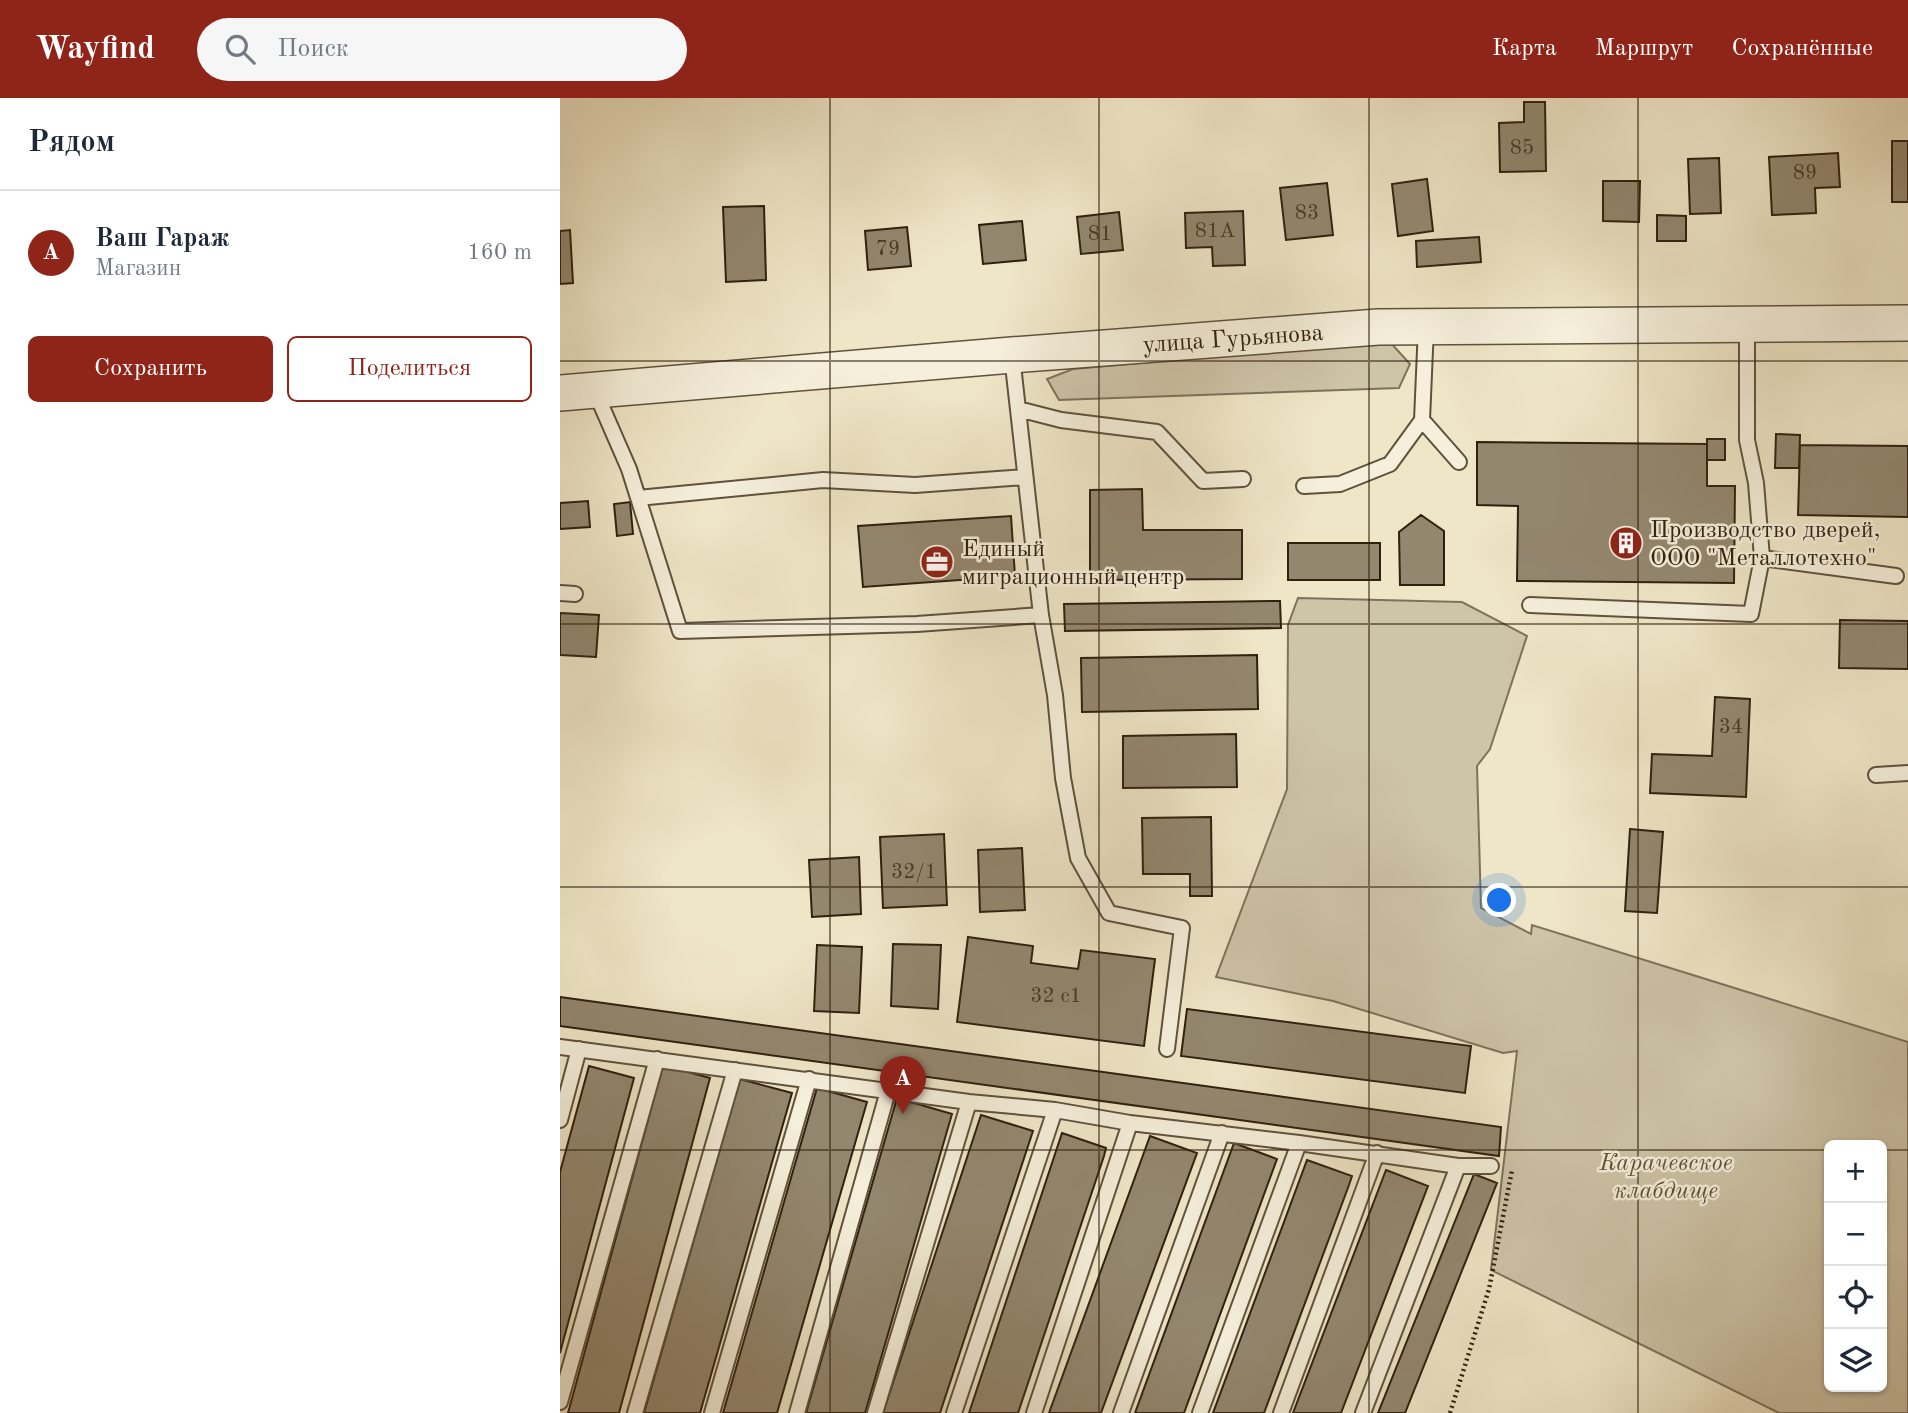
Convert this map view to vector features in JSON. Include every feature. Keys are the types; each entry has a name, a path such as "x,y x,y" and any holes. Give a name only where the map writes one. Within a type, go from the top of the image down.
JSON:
{"street":[{"name":"улица Гурьянова","path":"560,393 1378,327 1908,323"}],"lane":[{"path":"1530,606 1751,614 1762,558 1756,484 1747,440 1747,324"},
{"path":"1304,486 1339,484 1390,464 1422,421 1426,327"},
{"path":"1012,355 1041,615 1055,695 1063,778 1078,858 1109,914 1182,928 1167,1049"},
{"path":"594,390 607,415 638,498 680,631 917,624 1041,615"},
{"path":"1018,409 1061,420 1157,432 1203,481 1243,480"},
{"path":"1422,421 1459,462"},
{"path":"638,498 823,480 915,485 1026,477"},
{"path":"1762,558 1896,576"},
{"path":"1876,775 1908,772"},
{"path":"560,1047 970,1102 1055,1110 1130,1123 1377,1153 1458,1166 1490,1166"},
{"path":"560,1120 579,1049"},
{"path":"560,1402 657,1059"},
{"path":"635,1413 735,1070"},
{"path":"712,1413 809,1079"},
{"path":"797,1413 888,1091"},
{"path":"875,1413 970,1102"},
{"path":"954,1413 1055,1110"},
{"path":"1034,1413 1130,1123"},
{"path":"1121,1413 1222,1133"},
{"path":"1200,1413 1299,1143"},
{"path":"1281,1413 1377,1153"},
{"path":"1363,1413 1458,1166"}],"path":[{"path":"1450,1413 1489,1290 1513,1167 1490,1166"}],"green space":[{"path":"1389,341 1410,364 1399,388 1059,400 1047,379 1073,369"},
{"name":"Карачевское клабдище","path":"1298,598 1462,602 1527,636 1490,749 1477,766 1481,908 1531,934 1532,925 1908,1042 1908,1413 1779,1413 1491,1270 1517,1051 1503,1053 1333,1001 1216,977 1287,789 1288,625"}],"building":[{"path":"1524,102 1545,102 1546,171 1500,172 1499,123 1524,122"},
{"path":"1892,141 1908,141 1908,202 1892,202"},
{"path":"1838,153 1840,187 1815,188 1816,213 1772,215 1769,157"},
{"path":"1719,158 1721,213 1690,214 1688,159"},
{"path":"1427,179 1433,231 1398,236 1392,184"},
{"path":"1603,181 1640,181 1639,222 1603,221"},
{"path":"1327,183 1333,235 1286,240 1280,188"},
{"path":"764,206 766,280 726,282 723,207"},
{"path":"1243,211 1245,265 1213,266 1212,247 1186,248 1185,213"},
{"path":"1119,212 1123,250 1081,254 1077,217"},
{"path":"1657,215 1686,216 1686,241 1657,241"},
{"path":"1022,221 1026,260 983,264 979,225"},
{"path":"907,227 911,266 868,270 865,231"},
{"path":"570,230 573,283 560,284 560,231"},
{"path":"1479,237 1481,262 1417,267 1416,241"},
{"path":"1776,434 1800,435 1799,468 1775,468"},
{"path":"1707,439 1725,439 1725,460 1707,460"},
{"name":"Производство дверей, ООО \"Металлотехно\"","path":"1477,442 1707,444 1707,486 1735,486 1734,583 1517,581 1518,506 1477,505"},
{"path":"1800,445 1908,446 1908,517 1798,515"},
{"path":"1142,489 1143,530 1242,530 1242,579 1090,580 1090,490"},
{"path":"588,501 590,527 560,529 560,503"},
{"path":"630,502 633,534 617,536 614,504"},
{"path":"1421,515 1444,531 1444,585 1400,585 1399,532"},
{"name":"Единый миграционный центр","path":"1011,516 1015,576 863,587 858,526"},
{"path":"1288,543 1380,543 1380,580 1288,580"},
{"path":"1280,601 1281,628 1065,631 1064,604"},
{"path":"560,613 599,615 596,657 560,655"},
{"path":"1840,620 1908,621 1908,669 1839,668"},
{"path":"1257,655 1258,709 1082,712 1081,658"},
{"path":"1715,697 1750,699 1746,797 1650,793 1652,754 1712,756"},
{"path":"1236,734 1237,787 1123,788 1123,736"},
{"path":"1211,817 1212,896 1190,896 1190,874 1143,874 1142,818"},
{"path":"1630,829 1663,832 1657,913 1625,911"},
{"path":"944,834 947,905 883,908 880,837"},
{"path":"1022,848 1025,910 980,912 978,850"},
{"path":"859,857 861,914 812,917 809,860"},
{"path":"968,937 1033,946 1031,963 1078,969 1081,950 1155,959 1144,1046 957,1022"},
{"path":"893,944 941,945 938,1009 891,1006"},
{"path":"817,945 862,947 859,1013 814,1011"},
{"path":"560,997 1501,1127 1499,1156 560,1026"},
{"path":"1187,1009 1471,1046 1465,1093 1181,1056"},
{"path":"663,1065 710,1078 619,1413 568,1413"},
{"path":"589,1066 634,1078 560,1353 560,1172"},
{"path":"740,1079 792,1093 700,1413 644,1413"},
{"path":"817,1088 867,1102 777,1413 723,1413"},
{"path":"897,1098 952,1114 865,1413 806,1413"},
{"path":"981,1115 1033,1131 940,1413 883,1413"},
{"path":"1062,1133 1106,1148 1104,1156 1018,1413 969,1413"},
{"path":"1150,1136 1197,1153 1101,1413 1049,1413"},
{"path":"1234,1143 1277,1159 1184,1413 1135,1413"},
{"path":"1307,1160 1352,1176 1349,1185 1264,1413 1213,1413"},
{"path":"1386,1170 1428,1186 1341,1413 1293,1413"},
{"path":"1474,1174 1497,1183 1405,1413 1378,1413"}],"place":[{"name":"Производство дверей, ООО \"Металлотехно\"","path":"1626,543"},
{"name":"Единый миграционный центр","path":"937,562"},
{"name":"Ваш Гараж","path":"903,1114"}]}
